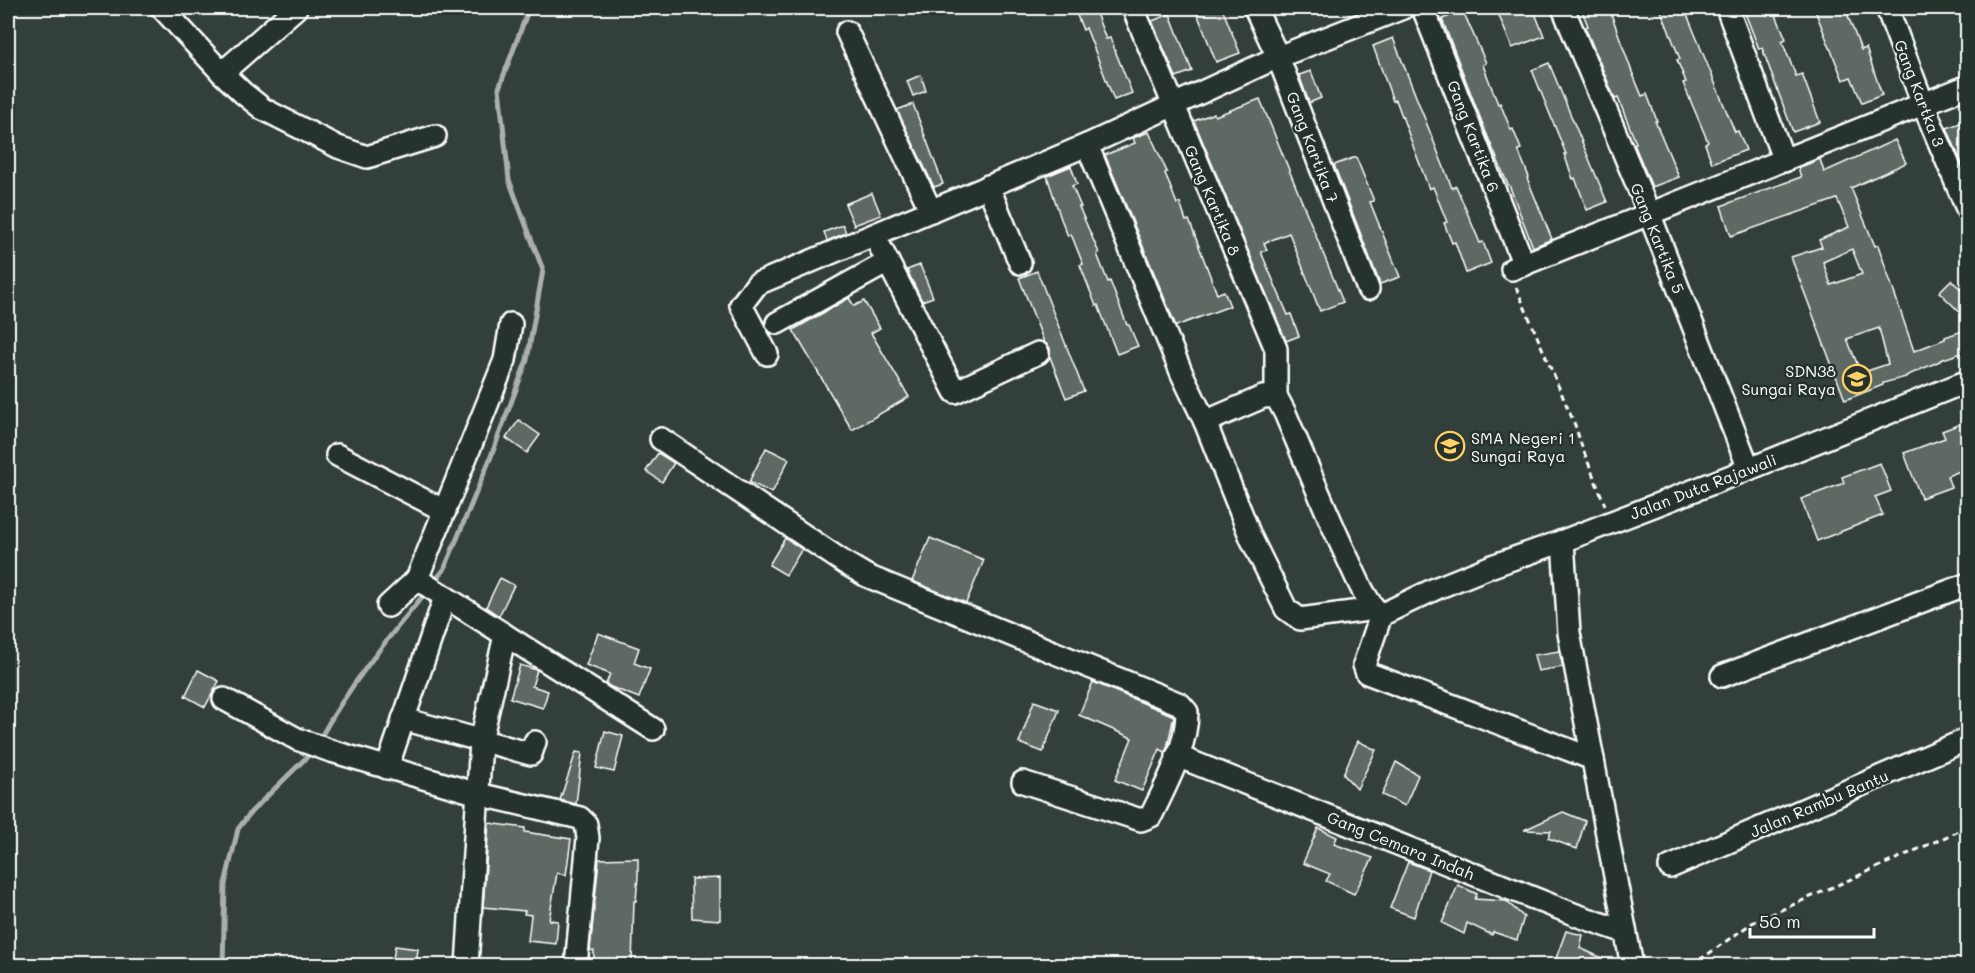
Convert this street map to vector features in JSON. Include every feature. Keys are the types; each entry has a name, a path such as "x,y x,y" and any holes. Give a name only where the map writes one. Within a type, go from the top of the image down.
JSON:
{"street":[{"path":"162,8 222,73 263,109 338,147 367,157 435,136"},
{"path":"222,73 296,8"},
{"name":"Gang Kartika 8","path":"1133,8 1276,349 1276,396 1286,413 1334,530 1369,601 1378,612"},
{"name":"Gang Kartika 7","path":"1255,8 1278,57 1368,289"},
{"path":"767,354 741,305 757,284 1087,145 1278,57 1403,8"},
{"name":"Gang Kartika 6","path":"1423,8 1518,267"},
{"name":"Gang Kartika 5","path":"1563,8 1649,213 1749,469"},
{"path":"1727,8 1784,161"},
{"name":"Gang Kartka 3","path":"1887,8 1923,104 1968,211"},
{"path":"847,32 931,211"},
{"path":"1518,267 1968,86"},
{"name":"Jalan Duta Rajawali","path":"1087,145 1182,374 1205,422 1251,538 1286,609 1300,619 1378,612 1492,566 1749,469 1968,381"},
{"path":"988,186 1020,263"},
{"path":"874,235 955,392 1038,353"},
{"path":"777,323 888,262"},
{"path":"387,768 403,718 445,510 505,360 512,324"},
{"path":"1205,422 1263,397 1276,396"},
{"path":"661,439 867,576 1180,704 1187,712 1187,724 1177,756 1151,816 1146,819 1141,820 1023,782"},
{"path":"337,454 445,510"},
{"path":"1563,541 1569,633 1632,966"},
{"path":"1722,676 1968,584"},
{"path":"388,606 430,588"},
{"path":"430,588 653,729"},
{"path":"1378,612 1364,665 1367,672 1593,759"},
{"path":"467,966 481,741 506,635"},
{"path":"224,699 271,726 316,746 478,794 580,818 586,824 588,838 576,966"},
{"path":"403,718 531,754 535,742"},
{"name":"Jalan Rambu Bantu","path":"1670,867 1968,739"},
{"name":"Gang Cemara Indah","path":"1177,756 1576,915 1625,932"}],"path":[{"path":"1518,267 1511,274 1513,280 1575,425 1612,521"},
{"path":"1691,966 1752,923 1968,827"}],"building":[{"path":"1074,8 1094,8 1106,39 1110,38 1132,93 1114,100 1086,28 1083,30"},
{"path":"1195,8 1222,8 1240,53 1216,62"},
{"path":"1496,8 1533,8 1544,36 1512,48"},
{"path":"1581,8 1609,8 1632,72 1642,96 1647,94 1657,121 1655,121 1679,177 1652,187 1618,98 1615,99 1585,27 1588,26"},
{"path":"1660,8 1683,8 1686,12 1735,132 1738,131 1746,150 1712,163 1705,144 1708,142 1683,83 1686,82 1677,60 1680,59"},
{"path":"1743,8 1773,8 1786,39 1782,41 1796,76 1802,74 1820,122 1793,132 1762,48 1759,49"},
{"path":"1814,8 1845,8 1861,50 1866,48 1882,95 1862,103 1851,77 1843,80"},
{"path":"1463,11 1486,63 1483,65 1498,104 1500,103 1521,149 1518,150 1529,177 1527,178 1552,239 1533,247 1442,19"},
{"path":"1170,14 1192,71 1176,77 1152,21"},
{"path":"1393,38 1452,188 1456,186 1491,263 1466,273 1455,242 1452,243 1444,223 1447,222 1433,187 1429,189 1373,46"},
{"path":"1549,63 1607,202 1587,210 1532,70"},
{"path":"1311,71 1321,98 1309,103 1299,75"},
{"path":"921,75 926,91 913,96 907,81"},
{"path":"1260,99 1343,302 1320,311 1289,233 1264,243 1267,250 1261,252 1299,336 1286,341 1194,121 1214,113 1215,116"},
{"path":"913,104 943,184 934,187 897,110"},
{"path":"1968,120 1968,176 1967,176 1947,128"},
{"path":"1149,132 1167,172 1165,173 1177,204 1180,203 1186,221 1189,220 1217,294 1224,291 1230,306 1176,326 1105,155 1135,143 1133,138"},
{"path":"1895,140 1906,163 1851,188 1875,246 1878,245 1914,351 1968,329 1968,351 1940,360 1906,377 1883,383 1883,385 1845,400 1791,257 1822,247 1819,240 1849,227 1837,199 1731,236 1721,206 1801,177 1798,168 1820,159 1824,172","holes":["1852,249 1862,274 1831,285 1823,262","1879,328 1888,364 1861,373 1847,339"]},
{"path":"1356,157 1374,201 1370,202 1400,277 1380,284 1334,165"},
{"path":"1071,166 1077,184 1072,186 1081,207 1079,207 1099,253 1097,254 1108,282 1110,281 1138,346 1117,354 1080,265 1083,264 1071,234 1068,236 1061,219 1047,176"},
{"path":"872,193 881,215 854,225 845,204"},
{"path":"843,225 846,233 827,241 824,232"},
{"path":"920,265 933,297 922,301 907,270"},
{"path":"1037,271 1084,391 1066,398 1050,357 1050,348 1044,342 1019,278"},
{"path":"1951,280 1968,296 1968,320 1939,292"},
{"path":"849,298 854,306 864,301 880,328 871,333 909,397 852,430 793,330"},
{"path":"519,420 540,435 527,453 506,438"},
{"path":"1968,421 1968,468 1947,476 1951,487 1921,498 1904,453 1945,438 1942,431"},
{"path":"766,448 789,459 772,493 749,482"},
{"path":"658,453 674,463 662,482 646,471"},
{"path":"1880,463 1891,491 1875,497 1883,515 1817,541 1801,499 1844,483 1842,477"},
{"path":"785,538 802,549 786,575 769,565"},
{"path":"930,538 984,560 966,603 912,581"},
{"path":"500,578 514,585 499,616 486,607"},
{"path":"598,633 639,648 634,663 650,669 639,698 606,684 610,674 586,665"},
{"path":"1559,651 1563,667 1538,671 1534,655"},
{"path":"520,665 537,670 532,686 548,691 543,708 510,698"},
{"path":"198,670 219,681 205,707 185,696"},
{"path":"1093,682 1174,716 1167,748 1165,752 1160,749 1142,791 1115,780 1132,738 1079,715"},
{"path":"1034,701 1059,710 1043,752 1019,743"},
{"path":"605,731 623,736 614,772 596,768"},
{"path":"1358,741 1376,750 1357,789 1343,774"},
{"path":"576,752 582,753 576,804 560,800"},
{"path":"1396,762 1418,775 1405,806 1382,795"},
{"path":"1563,812 1585,821 1577,849 1548,838 1551,831 1524,830"},
{"path":"489,823 525,828 525,832 571,839 566,875 557,873 549,920 558,921 556,944 528,941 531,915 524,914 525,911 483,907"},
{"path":"1318,828 1337,837 1334,844 1373,858 1354,894 1326,881 1330,874 1303,863"},
{"path":"638,858 632,964 594,960 594,951 590,950 599,859"},
{"path":"1408,862 1429,870 1414,917 1390,908"},
{"path":"720,878 720,920 692,918 691,879"},
{"path":"1458,885 1477,894 1475,899 1506,901 1524,917 1517,940 1493,932 1492,935 1467,923 1464,934 1442,923"},
{"path":"1566,931 1583,935 1580,948 1619,966 1571,966 1555,961"},
{"path":"395,946 418,949 416,966 392,966"}],"waterway":[{"path":"432,584 444,570 490,459 527,360 543,270 509,180 499,88 529,8"},
{"path":"318,742 355,683 427,591"},
{"path":"223,966 225,884 238,829 251,812 314,750"}],"place":[{"name":"SDN38 Sungai Raya","path":"1857,379"},
{"name":"SMA Negeri 1 Sungai Raya","path":"1450,446"}]}
